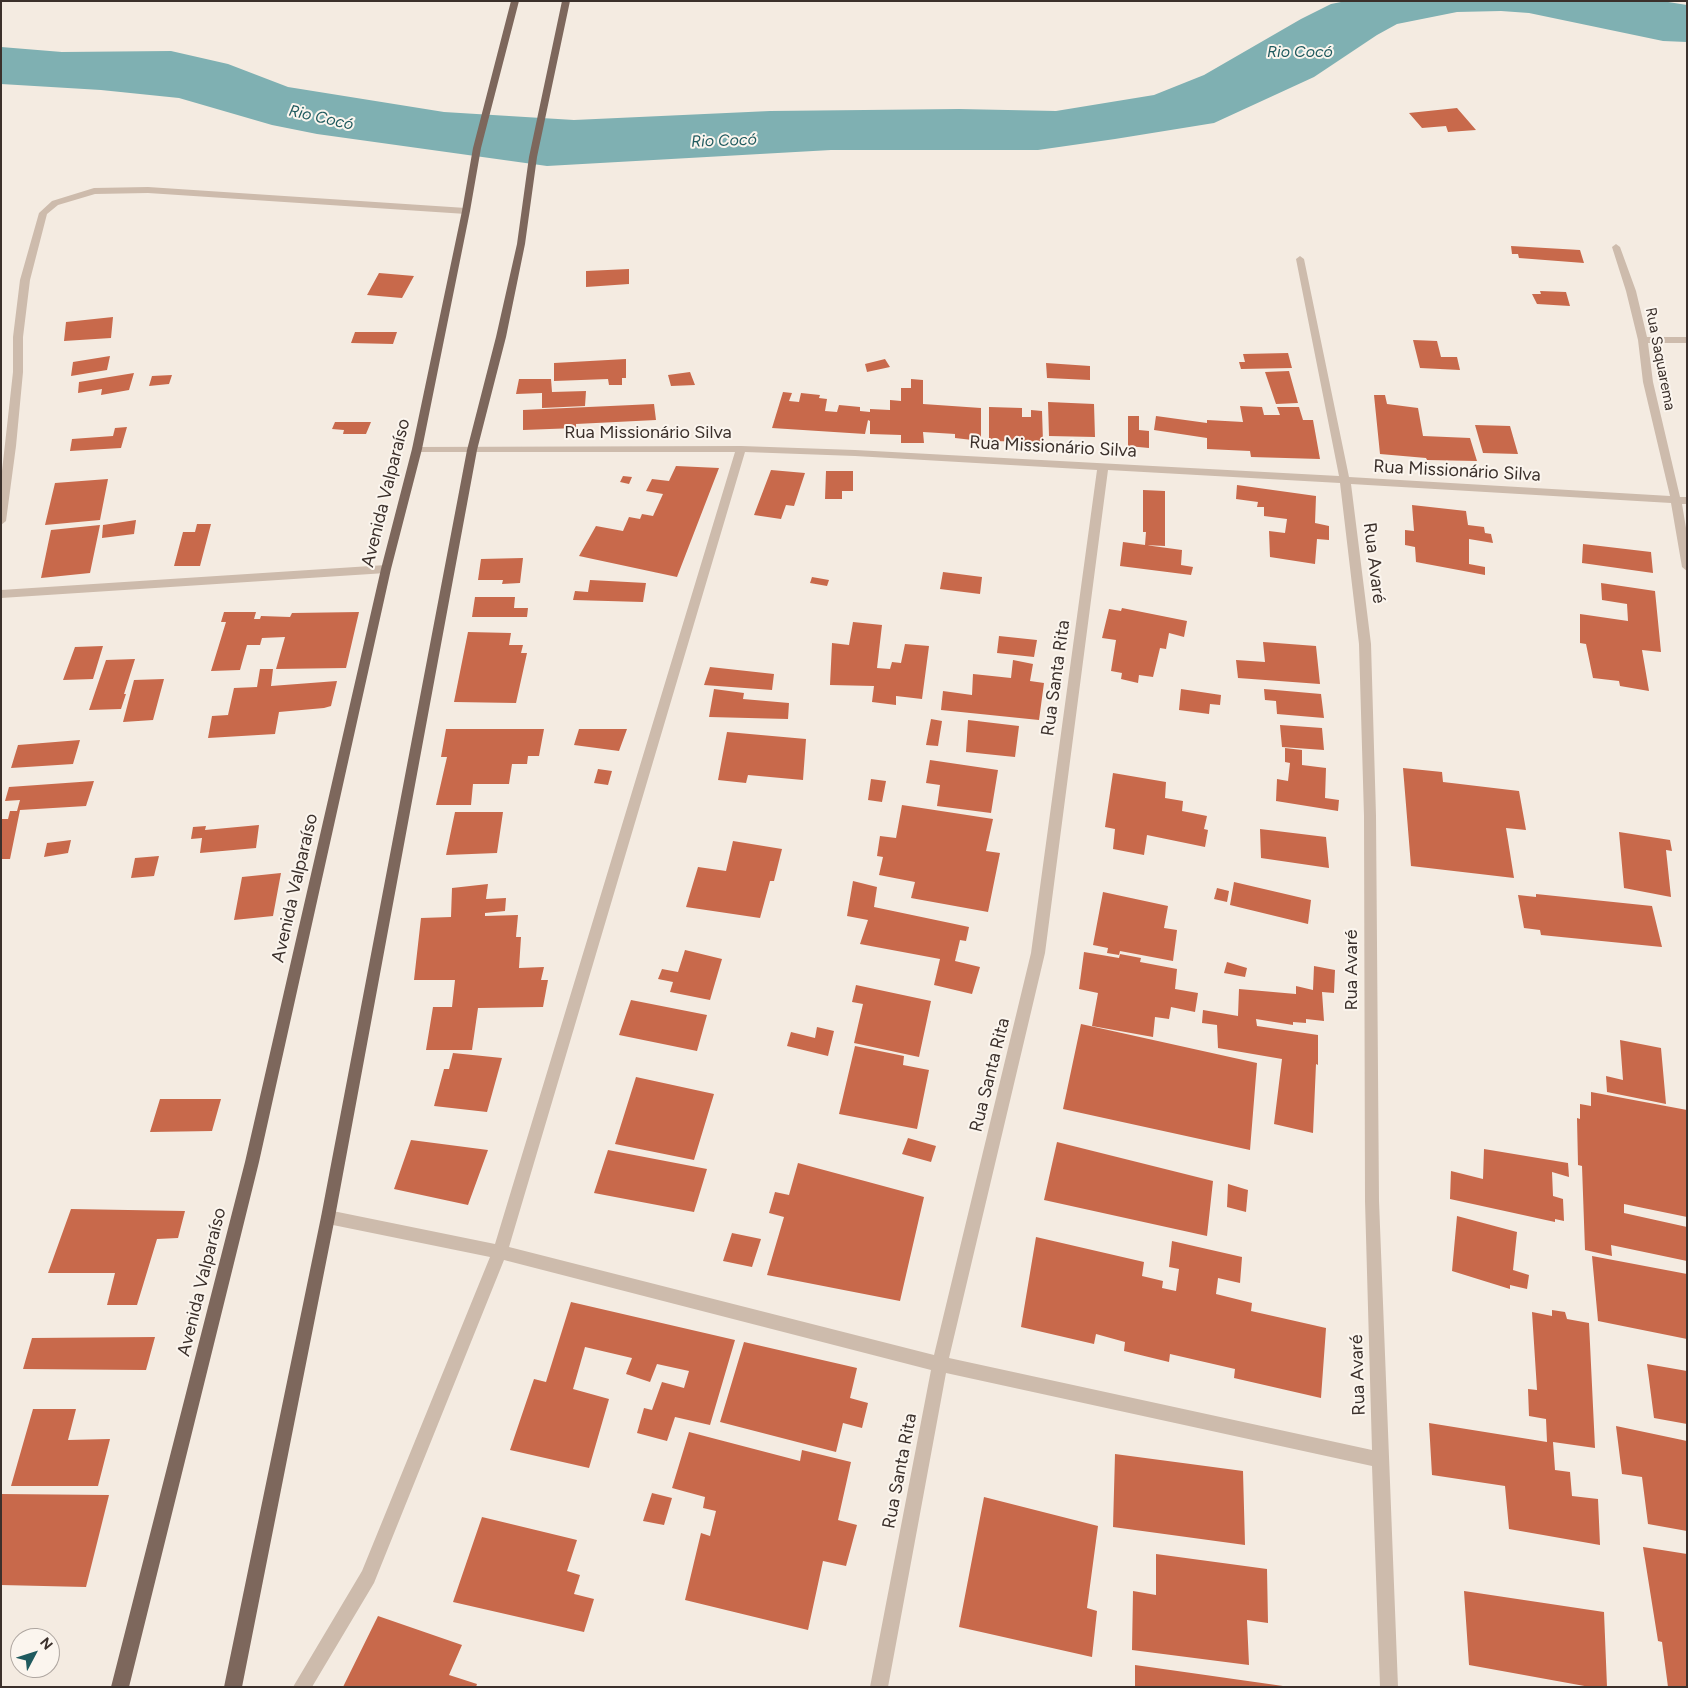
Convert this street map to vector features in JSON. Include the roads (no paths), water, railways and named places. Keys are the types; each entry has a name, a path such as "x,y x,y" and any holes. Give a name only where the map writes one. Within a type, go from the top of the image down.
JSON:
{"main road":[{"name":"Avenida Valparaíso","path":"120,1687 252,1162 386,569 417,448 469,197 477,148 515,1"},
{"path":"233,1687 328,1217 472,450 501,337 517,263 533,157 566,1"}],"street":[{"path":"1,521 11,446 18,372 18,336 26,280 43,213 55,203 94,191 148,190 466,211"},
{"name":"Rua Saquarema","path":"1616,248 1631,292 1643,340 1648,382 1681,501 1687,567"},
{"name":"Rua Avaré","path":"1300,259 1345,481 1365,644 1370,816 1372,1201 1380,1460 1390,1687"},
{"path":"1643,340 1687,340"},
{"name":"Rua Missionário Silva","path":"417,448 472,450 741,449 855,453 1579,493 1681,501"},
{"path":"302,1687 368,1577 500,1252 741,449"},
{"name":"Rua Santa Rita","path":"879,1687 940,1364 1038,953 1103,466"},
{"path":"1,594 386,569"},
{"path":"328,1217 500,1252 940,1364 1380,1460"}],"water":[{"name":"Rio Cocó","path":"1346,1 1662,1 1687,5 1687,42 1663,41 1529,13 1501,11 1457,12 1397,24 1314,77 1214,123 1038,150 831,150 547,166 317,134 272,125 179,98 101,90 1,84 1,47 62,52 171,51 228,64 288,87 444,112 574,120 770,111 959,109 1056,111 1154,95 1204,75 1301,19 1331,4"}]}
